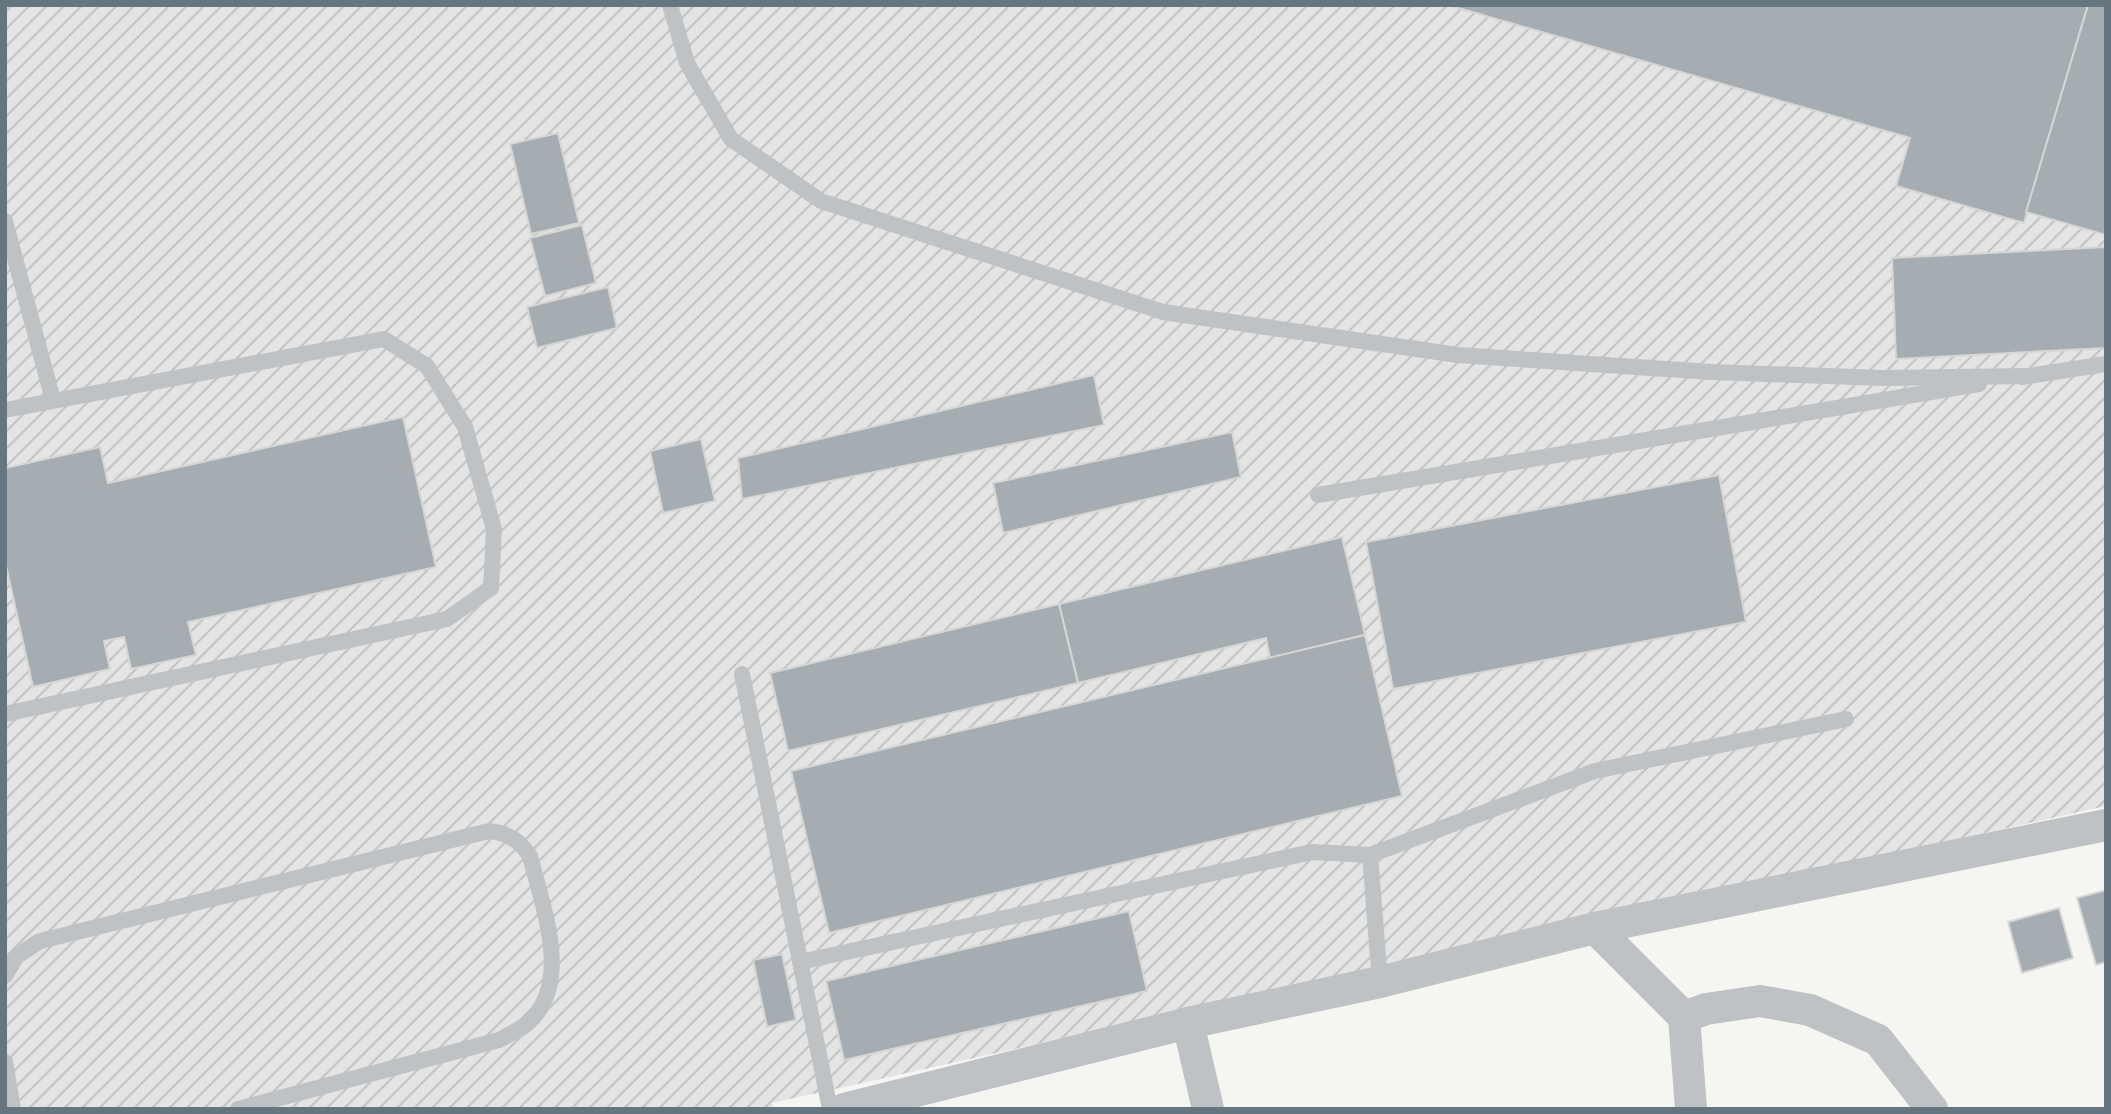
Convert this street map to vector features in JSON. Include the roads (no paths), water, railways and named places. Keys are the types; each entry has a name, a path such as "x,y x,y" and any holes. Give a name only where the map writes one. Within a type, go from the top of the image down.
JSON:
{"street":[{"path":"845,1109 904,1101 1188,1023 1380,982 1595,928 2106,825"},
{"path":"1595,928 1684,1017 1691,1109"},
{"path":"1684,1017 1706,1009 1760,1001 1810,1010 1878,1040 1932,1109"},
{"path":"1188,1023 1208,1109"}],"lane":[{"path":"670,5 687,63 731,139 821,201 1163,312 1471,356 1724,373 1883,378 2029,376"},
{"path":"5,221 53,400"},
{"path":"5,410 384,340 427,366 465,427 494,529 491,588 447,619 5,714"},
{"path":"1318,495 2106,364"},
{"path":"742,674 830,1109"},
{"path":"800,962 1312,852 1370,855 1595,771 1846,719"},
{"path":"5,976 17,956 40,941 489,831 505,832 522,843 530,856 554,957 552,976 545,997 526,1025 499,1040 238,1109"},
{"path":"1370,855 1380,982"},
{"path":"5,1062 13,1109"}]}
